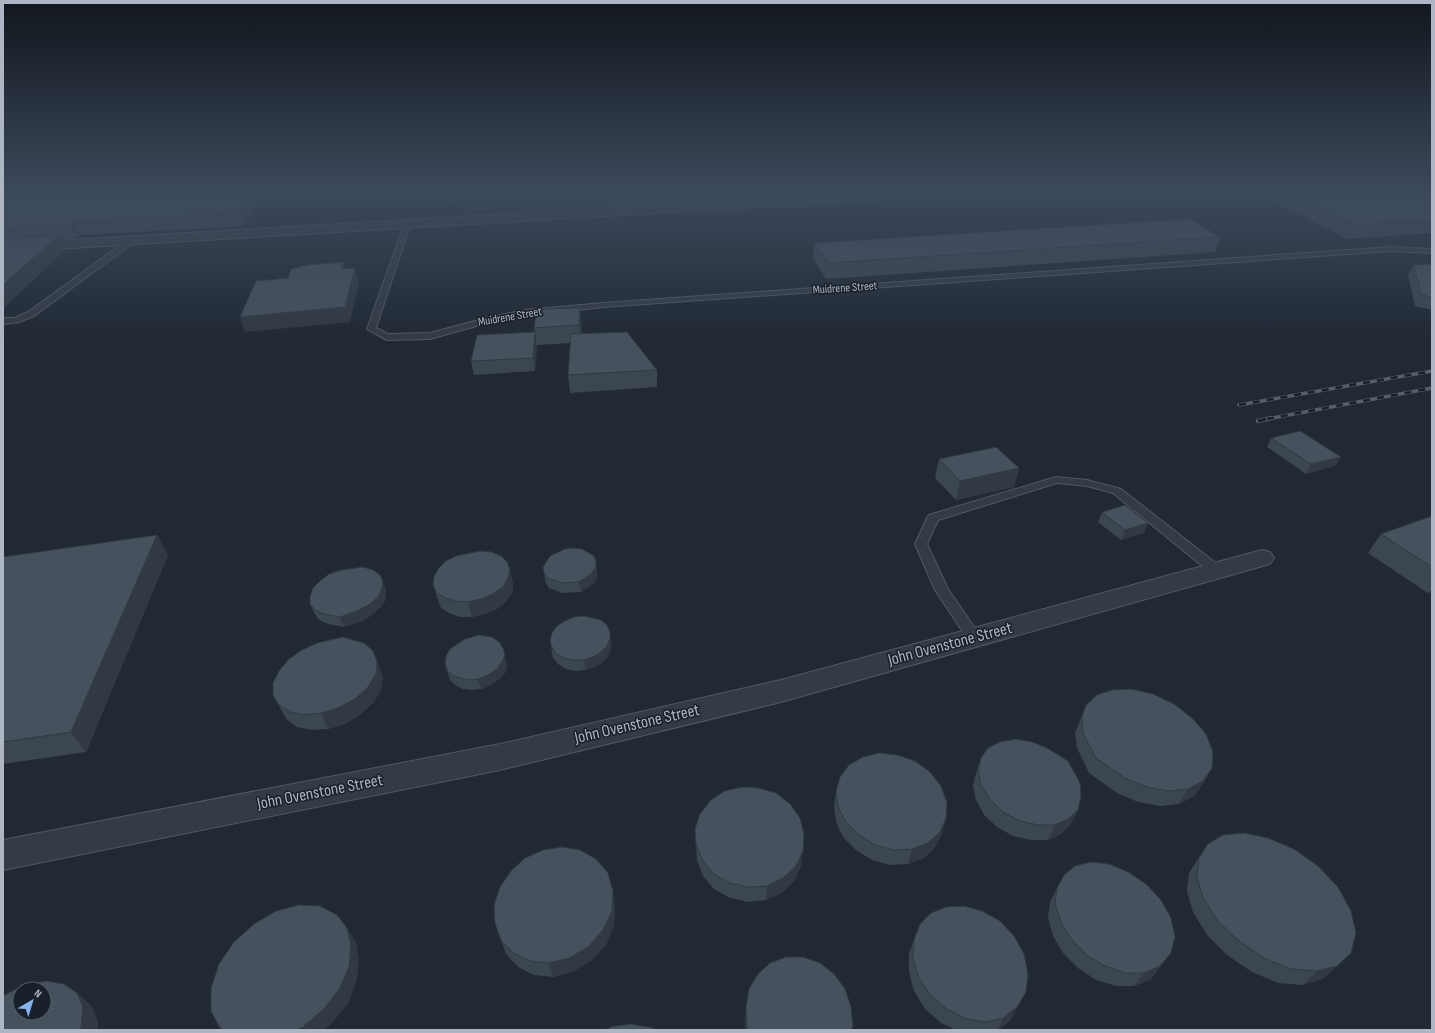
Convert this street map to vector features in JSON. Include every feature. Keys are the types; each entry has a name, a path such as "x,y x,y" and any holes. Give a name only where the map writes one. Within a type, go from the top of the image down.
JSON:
{"street":[{"path":"3,248 81,243"},
{"name":"John Ovenstone Street","path":"3,855 500,757 781,691 1262,558"}],"lane":[{"path":"3,321 16,320 31,314 130,243"},
{"name":"Muidrene Street","path":"401,243 371,329 387,337 430,336 486,321 524,313 603,305 1391,249 1432,252"},
{"path":"974,638 942,590 921,544 933,518 1056,480 1087,483 1117,491 1217,571"}],"building":[{"path":"3,243 50,243 3,285"},
{"path":"814,243 1126,243 828,263"},
{"path":"344,262 342,269 355,268 345,307 240,317 256,281 288,278 291,269 307,265"},
{"path":"1432,264 1432,297 1421,295 1414,265"},
{"path":"580,308 579,325 534,328 537,309"},
{"path":"535,332 533,358 471,361 477,335"},
{"path":"627,332 657,370 568,375 571,334"},
{"path":"1300,431 1341,457 1311,464 1271,438"},
{"path":"996,447 1019,468 960,481 939,459"},
{"path":"1125,505 1148,523 1125,530 1102,512"},
{"path":"1432,516 1432,567 1381,534"},
{"path":"157,535 71,732 3,742 3,557"},
{"path":"565,549 582,549 594,556 596,567 592,573 579,582 562,583 548,578 544,573 543,567 550,556"},
{"path":"480,551 492,552 501,556 507,562 510,570 503,587 493,594 468,602 445,598 437,593 433,585 434,577 438,569 446,561 456,556"},
{"path":"363,567 373,570 380,575 383,581 382,589 378,597 370,604 340,617 324,614 315,610 310,604 310,597 313,588 329,574 341,570"},
{"path":"584,616 601,620 607,625 610,632 610,639 607,646 593,657 584,660 564,658 556,654 550,640 552,633 557,626 574,617"},
{"path":"479,635 492,637 499,642 505,655 502,662 497,669 478,679 469,680 452,675 447,670 445,663 446,656 450,649 465,639"},
{"path":"343,637 364,643 373,651 377,661 376,674 368,687 355,699 338,708 321,713 304,715 290,712 279,705 273,695 273,683 279,671 289,659 302,650 317,643"},
{"path":"1131,689 1153,694 1174,704 1192,718 1206,734 1213,752 1212,768 1203,781 1188,789 1168,791 1147,787 1125,778 1096,758 1083,733 1082,717 1086,705 1097,695 1112,690"},
{"path":"1016,739 1032,742 1047,748 1068,761 1080,783 1081,797 1078,810 1068,819 1055,825 1038,825 1020,821 1003,812 990,799 981,785 978,771 981,758 988,748 1000,742"},
{"path":"879,753 897,755 915,761 930,772 941,786 947,803 946,818 940,832 928,843 912,849 894,850 875,845 859,835 846,822 838,807 836,791 840,777 849,765 863,757"},
{"path":"742,787 759,788 776,793 790,804 800,818 804,834 803,851 796,866 783,878 767,886 749,887 730,883 714,874 703,861 696,845 695,829 700,814 711,800 725,791"},
{"path":"1244,833 1268,838 1294,849 1318,866 1338,887 1351,911 1356,933 1351,953 1337,966 1317,971 1291,969 1264,958 1239,941 1218,921 1203,898 1197,877 1199,858 1208,844 1223,835"},
{"path":"562,847 580,850 596,859 608,873 613,891 612,911 603,930 588,947 569,958 549,963 530,961 513,953 501,940 495,923 494,905 500,887 511,871 525,858 543,850"},
{"path":"1091,862 1109,864 1128,872 1146,884 1161,900 1171,918 1175,937 1171,953 1160,966 1144,973 1125,973 1105,966 1087,955 1071,939 1061,922 1055,903 1057,888 1064,875 1075,866"},
{"path":"299,905 320,906 337,915 347,928 351,946 349,967 340,988 324,1009 303,1027 296,1030 223,1030 220,1028 211,1011 211,988 219,964 234,942 254,924 276,911"},
{"path":"964,906 982,911 1000,921 1014,936 1024,954 1028,974 1026,992 1017,1007 1003,1018 986,1022 966,1019 947,1009 930,995 919,978 913,959 914,940 920,924 931,913 946,907"},
{"path":"786,957 803,957 820,963 834,974 845,989 851,1007 853,1026 851,1030 749,1030 747,1025 746,1007 749,989 758,974 770,963"},
{"path":"52,982 64,984 77,993 83,1007 80,1030 3,1030 3,996 12,991 12,1021 52,1021"},
{"path":"631,1024 653,1028 656,1030 606,1030 611,1027"}],"railway":[{"path":"1239,405 1432,371"},
{"path":"1270,418 1432,388"},
{"path":"1258,421 1270,418"}]}
